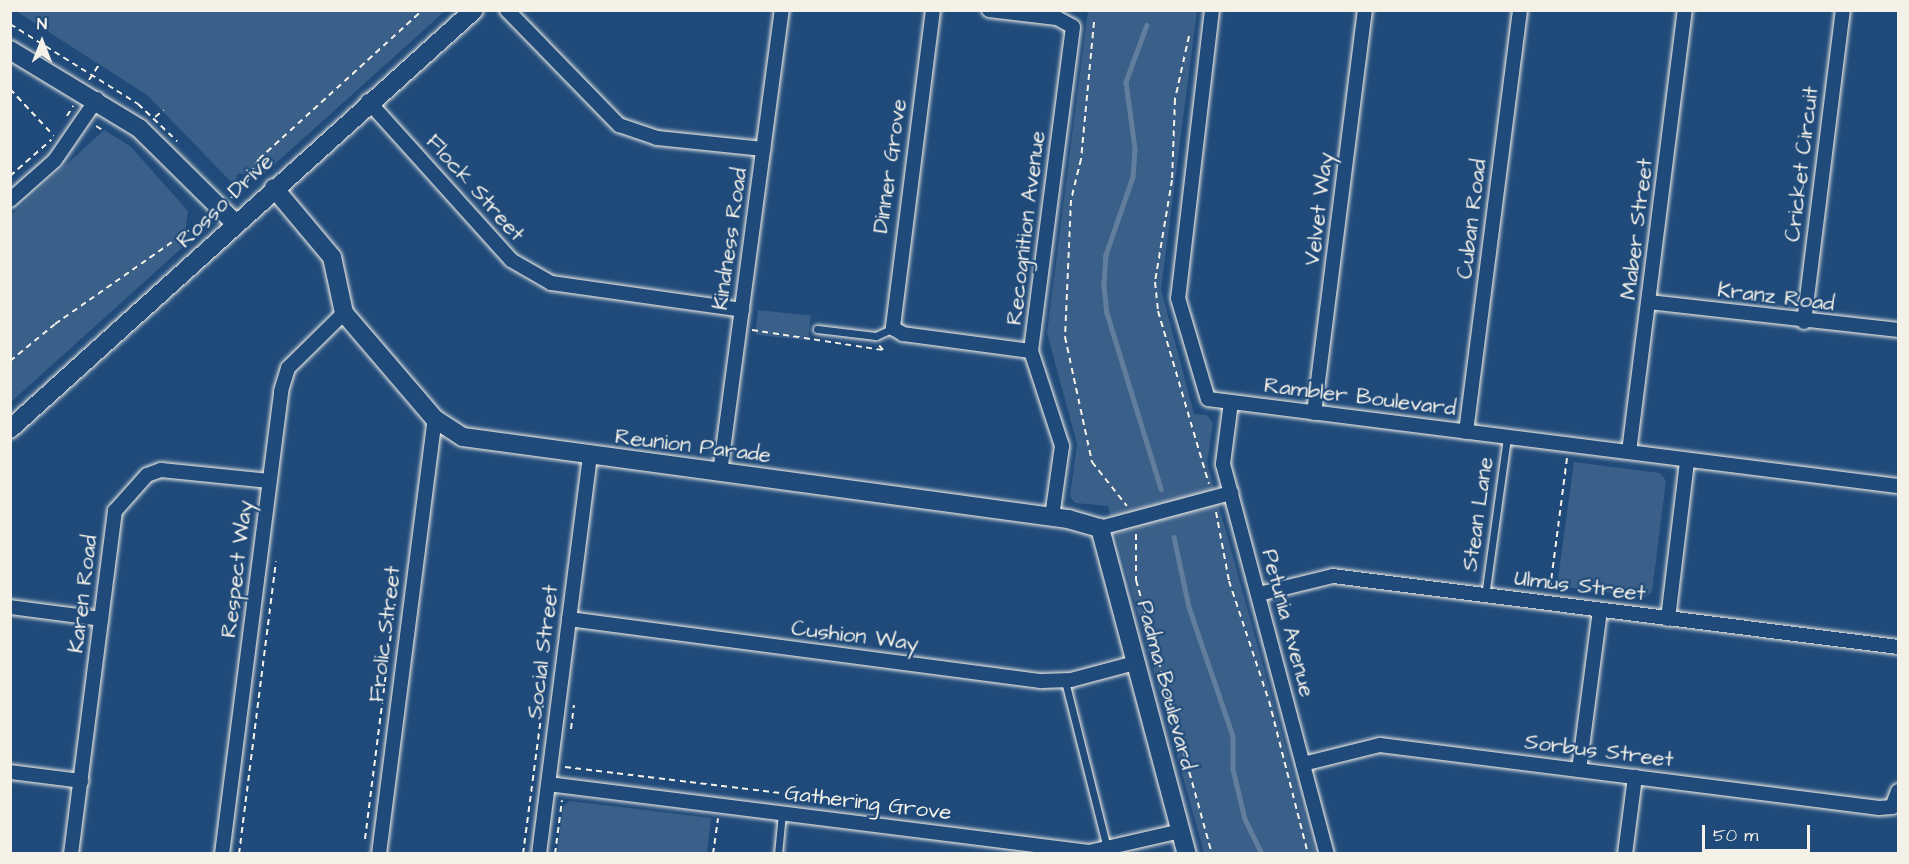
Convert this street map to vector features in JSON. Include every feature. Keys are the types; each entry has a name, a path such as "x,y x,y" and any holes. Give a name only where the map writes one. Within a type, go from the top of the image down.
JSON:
{"street":[{"name":"Rosso Drive","path":"10,429 368,101 474,10"},
{"path":"507,10 619,125 657,138 763,149"},
{"name":"Kindness Road","path":"720,473 782,10"},
{"name":"Dinner Grove","path":"893,328 933,10"},
{"name":"Recognition Avenue","path":"989,10 1057,18 1073,27 1031,351 1062,446 1052,517"},
{"name":"Rambler Boulevard","path":"1212,10 1178,298 1208,399 1899,486"},
{"name":"Velvet Way","path":"1314,413 1365,10"},
{"name":"Cuban Road","path":"1466,432 1520,10"},
{"name":"Maber Street","path":"1629,452 1685,10"},
{"name":"Cricket Circuit","path":"1804,322 1843,10"},
{"path":"10,50 90,94 140,128 236,224"},
{"path":"10,200 55,160 90,94"},
{"name":"Flock Street","path":"368,101 511,260 551,283 742,310"},
{"name":"Reunion Parade","path":"274,188 332,257 344,313 435,419 463,438 1052,517 1100,528 1231,493"},
{"name":"Kranz Road","path":"1649,302 1804,322 1899,330"},
{"name":"Respect Way","path":"222,854 269,482 288,368 344,313"},
{"path":"893,328 903,334 1031,351"},
{"name":"Petunia Avenue","path":"1231,402 1223,464 1328,854"},
{"name":"Frolic Street","path":"378,854 435,419"},
{"name":"Social Street","path":"539,854 590,456"},
{"path":"1668,619 1687,461"},
{"name":"Karen Road","path":"71,854 115,511 147,475 160,470 269,482"},
{"name":"Padma Boulevard","path":"1100,528 1187,854"},
{"name":"Ulmus Street","path":"1258,594 1333,576 1899,647"},
{"path":"10,607 101,619"},
{"path":"1579,770 1600,610"},
{"name":"Cushion Way","path":"569,619 1065,681 1135,663"},
{"name":"Sorbus Street","path":"1303,764 1380,745 1892,807 1899,791"},
{"path":"10,772 81,781"},
{"path":"1625,854 1635,777"},
{"name":"Gathering Grove","path":"548,784 1078,851 1108,851 1181,831"}],"lane":[{"path":"817,329 876,336 893,328"},
{"name":"Stean Lane","path":"1485,596 1507,438"},
{"path":"1065,681 1108,851"},
{"path":"778,854 782,813"}],"path":[{"path":"1094,22 1081,159 1071,201 1065,337 1092,462 1125,498 1132,519 1138,549 1136,580 1212,854"},
{"path":"65,119 90,94 98,66"},
{"path":"10,89 54,137"},
{"path":"10,176 54,137 59,128"},
{"path":"1548,603 1569,445"},
{"path":"1212,498 1229,581 1269,701 1308,854"},
{"path":"239,854 276,561"},
{"path":"365,842 396,591"},
{"path":"523,854 543,702"},
{"path":"565,767 804,796"},
{"path":"713,854 718,818"}],"shaded area":[{"path":"16,11 445,11 265,173 237,174 235,186 147,95"},
{"path":"1088,11 1197,11 1161,289 1194,414 1207,415 1213,423 1207,463 1315,853 1204,853 1108,506 1075,503 1070,496 1077,444 1047,333"},
{"path":"104,130 130,146 188,211 183,247 11,402 11,215"},
{"path":"758,310 811,316 808,340 755,335"},
{"path":"1574,462 1660,473 1666,481 1652,592 1645,597 1557,586"},
{"path":"570,801 711,818 707,853 557,853 563,806"}],"waterway":[{"path":"1147,25 1126,82 1135,149 1133,177 1106,255 1104,286 1107,313 1161,489"},
{"path":"1174,537 1189,607 1233,736 1233,769 1245,819 1262,854"}]}
